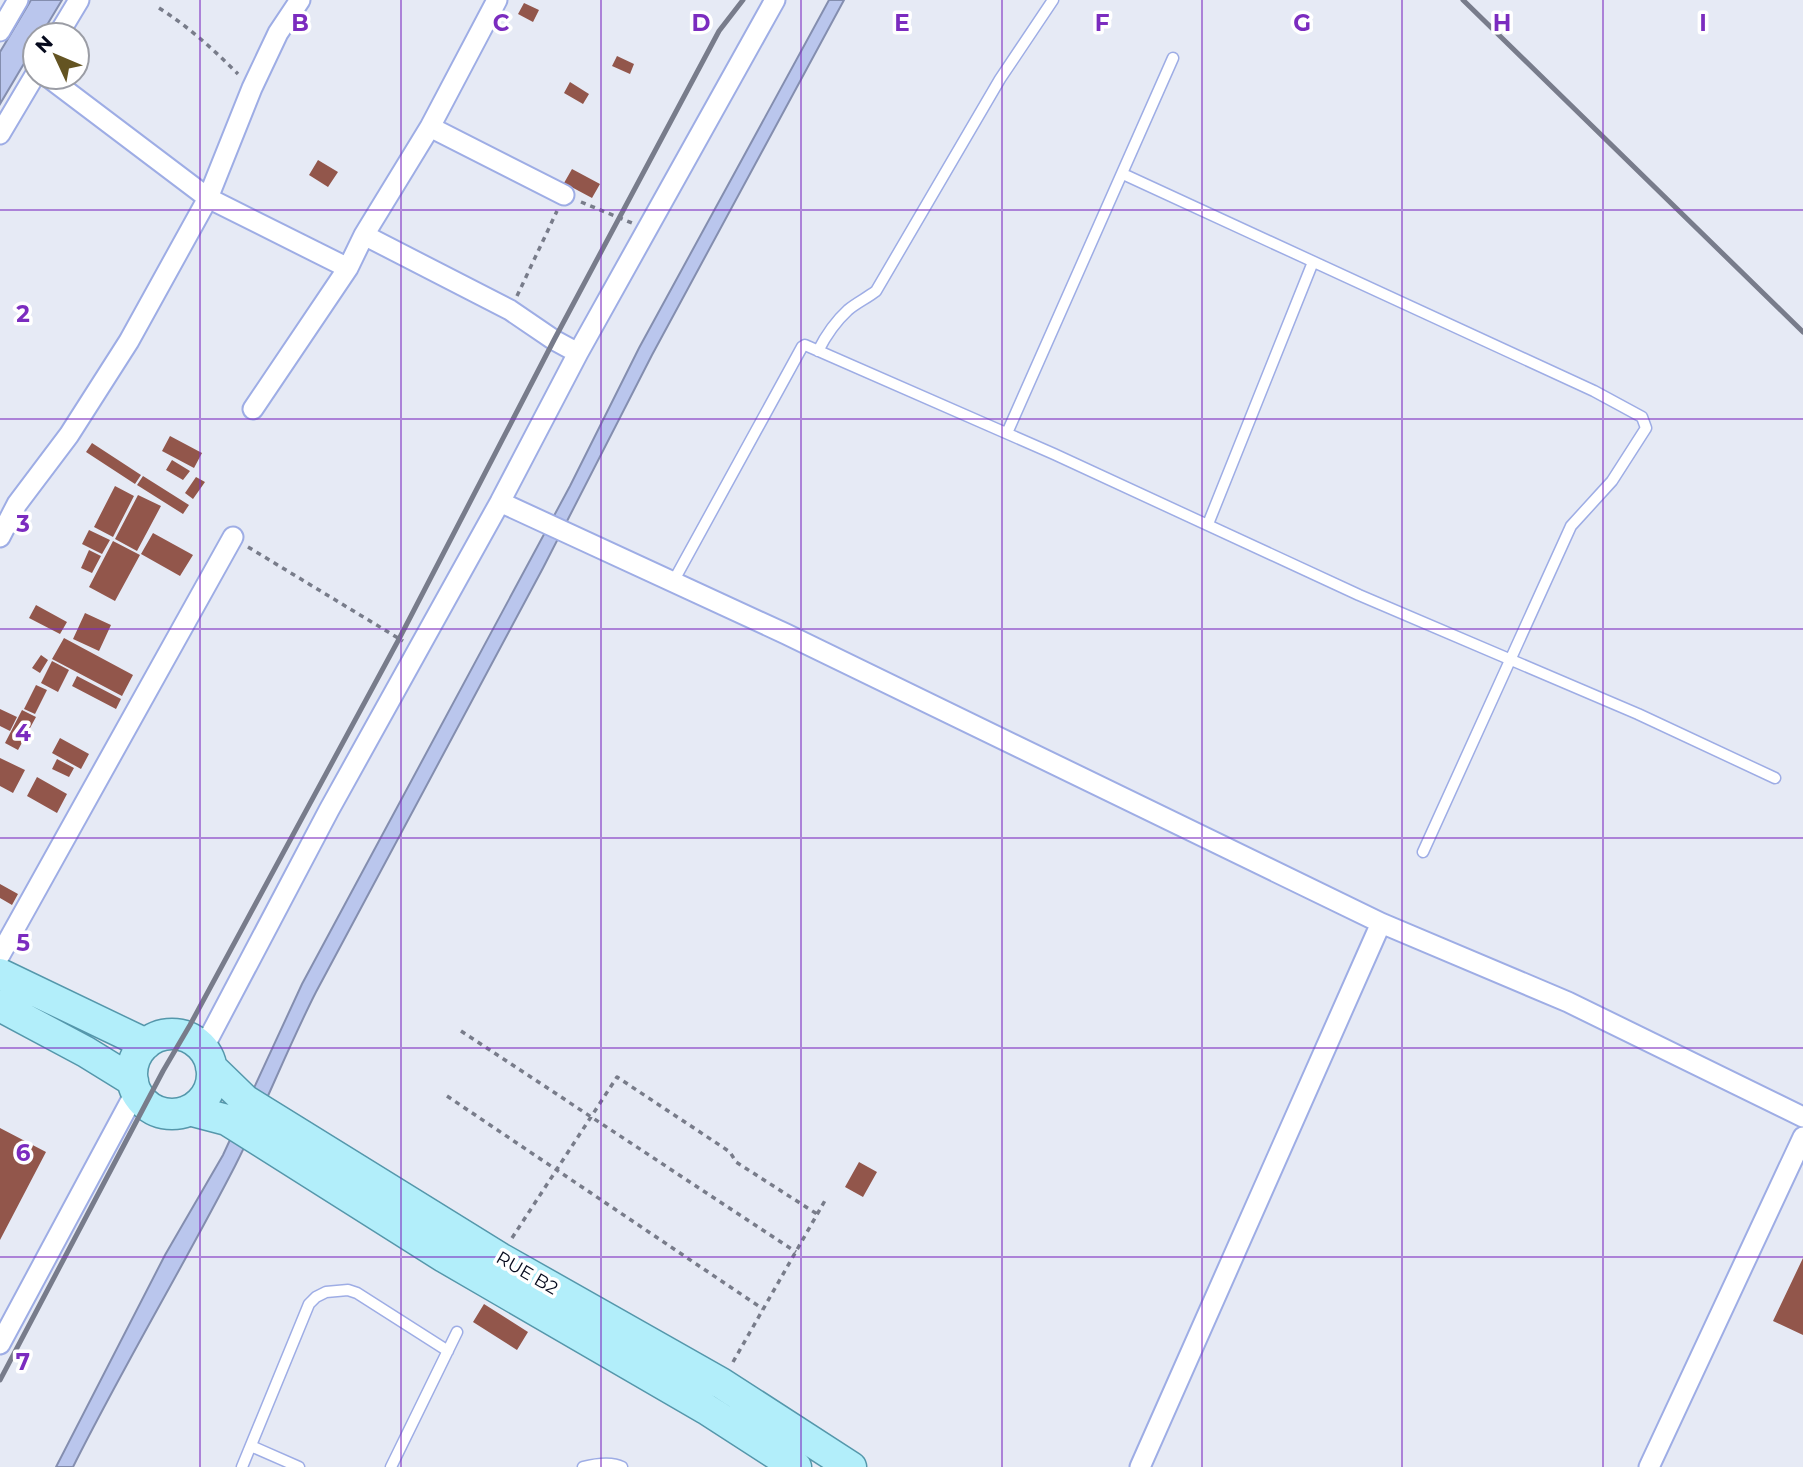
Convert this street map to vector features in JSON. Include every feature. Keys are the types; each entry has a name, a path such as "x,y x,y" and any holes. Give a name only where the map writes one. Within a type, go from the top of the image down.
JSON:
{"main road":[{"path":"0,974 146,1044"},
{"path":"0,1006 86,1052 134,1086 149,1107 158,1112 168,1114 188,1110 205,1097 209,1088 207,1058 195,1041 176,1034 155,1038 146,1044 134,1061 134,1086"},
{"name":"RUE B2","path":"207,1058 245,1100 500,1258 721,1383 851,1467"},
{"name":"RUE B2","path":"188,1110 227,1120 444,1257 706,1409 796,1467"}],"street":[{"path":"0,31 18,0"},
{"path":"66,21 79,0"},
{"path":"253,409 348,268 364,235 430,127 497,0"},
{"path":"207,1058 322,822 500,502 578,352 775,0"},
{"path":"0,537 18,504 69,435 128,341 208,198 252,88 278,33 299,1"},
{"path":"0,134 26,91"},
{"path":"67,91 208,198 348,268"},
{"path":"430,127 564,195"},
{"path":"364,235 510,310 578,352"},
{"path":"500,502 798,640 1381,923 1568,1002 1803,1117"},
{"path":"0,955 233,537"},
{"path":"1140,1467 1381,923"},
{"path":"0,1345 134,1086"},
{"path":"1648,1467 1803,1137"}],"lane":[{"path":"818,351 848,309 876,291 1000,79 1054,0"},
{"path":"1007,433 1173,58"},
{"path":"1123,174 1594,391 1642,417 1646,428 1612,481 1571,526 1423,852"},
{"path":"1208,524 1296,309 1312,262"},
{"path":"673,582 805,345 1007,433 1359,595 1638,714 1775,778"},
{"path":"242,1467 309,1304 316,1297 337,1289 357,1293 448,1351"},
{"path":"391,1467 457,1332"},
{"path":"251,1446 299,1467"},
{"path":"583,1467 600,1464 618,1464 622,1467"}],"path":[{"path":"159,8 207,43 252,88"},
{"path":"510,310 564,195 621,217 647,231"},
{"path":"233,537 418,648"},
{"path":"461,1031 796,1252"},
{"path":"500,1258 617,1077 730,1152 736,1162 817,1214"},
{"path":"447,1096 763,1309"},
{"path":"721,1383 827,1197"}],"water":[{"path":"31,0 62,0 49,21 21,21 21,69 0,104 0,52"},
{"path":"829,0 844,0 652,355 543,568 316,992 246,1144 215,1204 73,1467 56,1467 165,1255 223,1155 302,984 570,486 639,348"}],"building":[{"path":"524,3 539,10 533,22 518,14"},
{"path":"617,56 634,64 630,74 612,66"},
{"path":"570,82 589,94 583,104 564,93"},
{"path":"318,160 338,172 328,187 309,175"},
{"path":"572,169 600,184 592,198 564,183"},
{"path":"170,436 202,453 194,468 162,451"},
{"path":"92,443 141,475 135,484 86,452"},
{"path":"172,460 190,471 183,480 166,470"},
{"path":"143,476 189,505 183,514 137,485"},
{"path":"196,477 205,482 193,499 185,493"},
{"path":"115,486 134,496 113,537 94,527"},
{"path":"138,495 161,506 137,551 115,539"},
{"path":"89,530 110,540 102,554 82,544"},
{"path":"153,533 193,555 180,576 141,554"},
{"path":"113,541 140,555 115,601 89,587"},
{"path":"89,550 101,556 92,573 81,568"},
{"path":"36,605 67,622 60,634 29,618"},
{"path":"85,613 111,625 99,651 73,639"},
{"path":"64,638 133,675 122,696 52,659"},
{"path":"41,655 48,660 40,673 32,668"},
{"path":"52,661 69,670 58,692 41,683"},
{"path":"77,676 121,699 116,709 72,686"},
{"path":"36,685 47,690 35,714 24,709"},
{"path":"0,709 17,717 10,731 0,726"},
{"path":"22,710 36,717 18,750 5,743"},
{"path":"60,738 89,754 81,769 52,753"},
{"path":"0,758 25,770 13,793 0,786"},
{"path":"57,759 74,768 69,777 52,769"},
{"path":"37,777 67,794 57,813 27,796"},
{"path":"0,884 18,894 12,905 0,898"},
{"path":"0,1128 46,1152 0,1240"},
{"path":"859,1162 877,1172 863,1197 845,1187"},
{"path":"1803,1258 1803,1335 1773,1321"},
{"path":"484,1304 528,1332 517,1350 473,1322"}],"railway":[{"path":"0,1380 163,1071 399,639 719,31 743,0"},
{"path":"1463,0 1803,332"}]}
